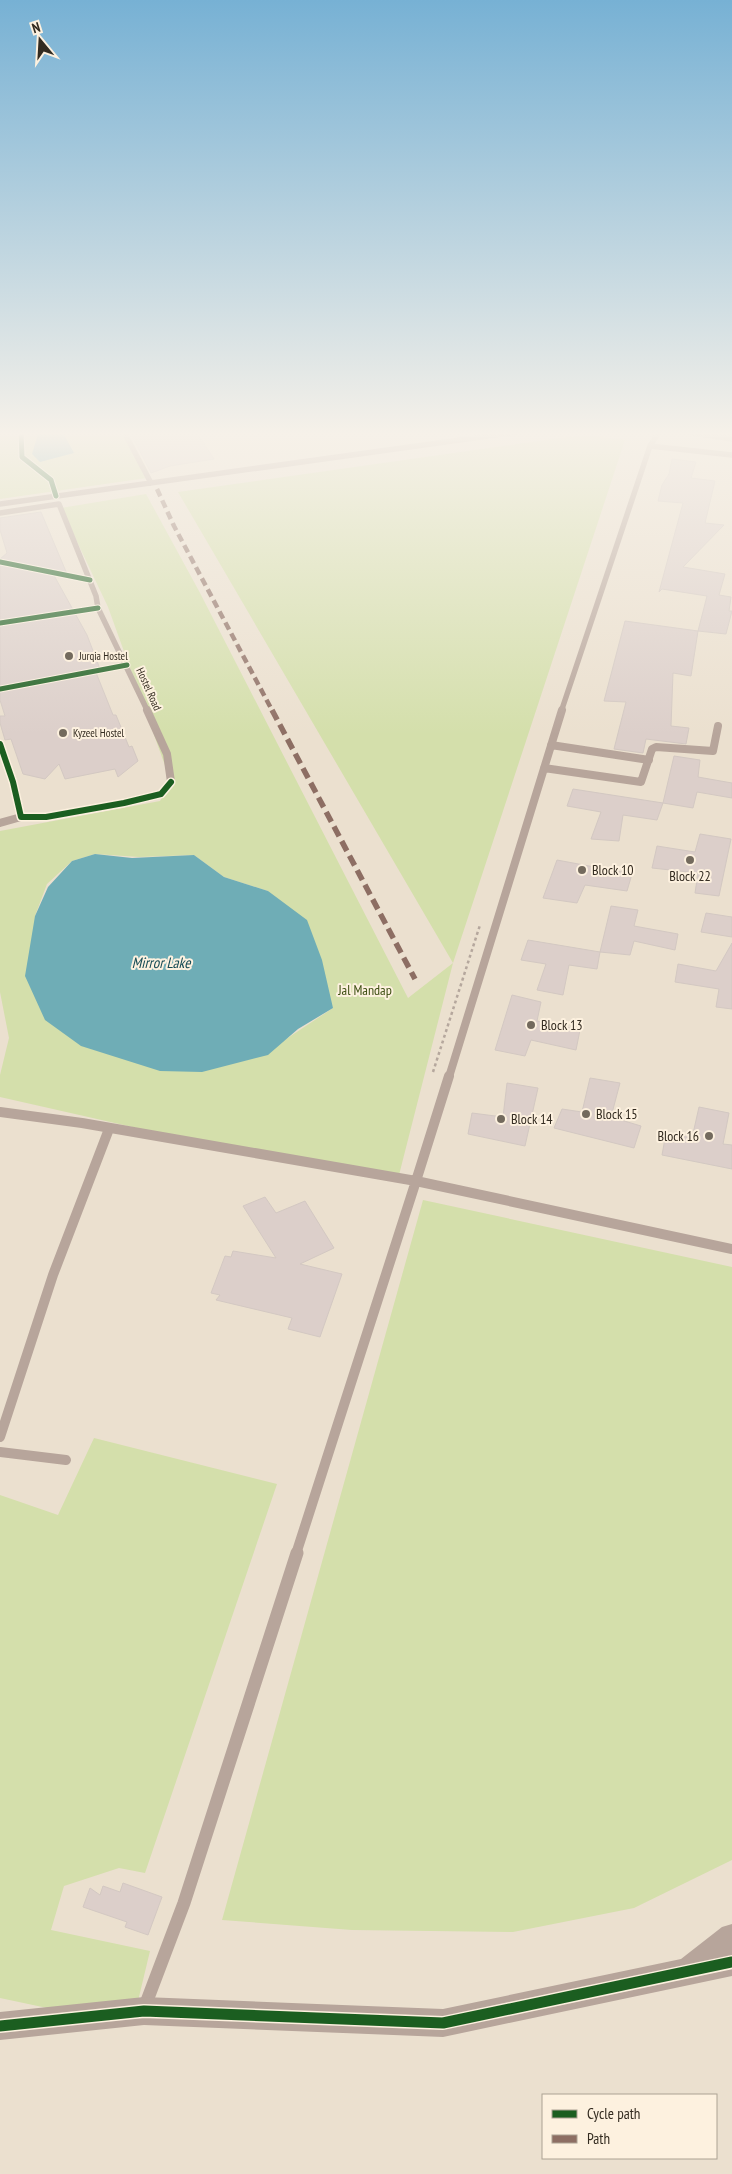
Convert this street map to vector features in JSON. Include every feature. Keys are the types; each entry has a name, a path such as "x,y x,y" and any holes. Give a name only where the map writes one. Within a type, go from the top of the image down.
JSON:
{"street":[{"path":"686,1972 732,1937"},
{"path":"0,2026 144,2011 442,2023 732,1962"}],"lane":[{"name":"Hostel Road","path":"70,531 96,596 98,608 127,665 167,754 171,782"},
{"path":"144,2011 184,1903 416,1181 551,745 622,531"},
{"path":"544,768 641,782 652,749 656,747 713,751 718,726"},
{"path":"551,745 648,760"},
{"path":"0,822 21,816"},
{"path":"0,1112 416,1181 732,1249"},
{"path":"0,1438 53,1275 109,1129"},
{"path":"0,1452 66,1460"}],"green space":[{"name":"Jal Mandap","path":"72,531 166,531 199,591 408,998 453,963 398,1179 225,1148 0,1097 0,1075 9,1038 0,992 0,831 160,801 171,782 108,607","holes":["95,854 139,857 194,855 224,877 268,891 333,1008 259,1057 35,916 47,884 72,861"]},
{"path":"201,531 595,531 453,963"},
{"path":"423,1200 732,1267 732,1860 634,1908 513,1932 352,1930 222,1920"},
{"path":"94,1438 277,1484 145,1873 119,1868 64,1886 51,1930 150,1951 132,2026 0,1998 0,1495 58,1515"}],"water":[{"name":"Mirror Lake","path":"95,854 132,858 194,855 224,877 268,891 307,920 322,960 333,1008 298,1029 268,1055 202,1072 160,1071 81,1046 45,1020 25,976 35,916 48,887 72,861"}],"building":[{"path":"0,531 49,531 67,574 51,570 87,635 100,669 95,670 113,715 116,715 129,747 132,746 138,761 118,777 115,769 65,779 59,764 45,779 23,774 11,739 5,740 0,723 0,716 5,716 0,700 0,559 7,553"},
{"path":"675,531 718,531 683,567 725,574 719,595 731,597 729,611 732,611 726,634 698,631 707,596 662,589 659,592"},
{"path":"625,621 698,631 691,676 673,673 671,726 689,728 686,744 646,739 643,753 614,749 626,702 604,701"},
{"path":"674,756 700,760 698,777 732,783 732,798 697,792 693,808 663,803"},
{"path":"573,789 663,803 657,820 623,815 619,841 591,839 601,812 567,806"},
{"name":"Block 22","path":"700,834 731,839 719,896 695,893 698,873 652,868 657,846 695,852"},
{"name":"Block 10","path":"557,860 632,874 627,891 585,885 577,903 543,898"},
{"path":"611,906 638,910 634,926 678,934 675,950 634,941 630,955 600,952"},
{"path":"706,913 732,917 732,937 701,932"},
{"path":"528,940 600,952 597,969 569,965 563,995 537,990 546,964 521,960"},
{"path":"732,943 732,1009 716,1007 719,989 675,982 678,964 716,971"},
{"name":"Block 13","path":"512,995 541,1002 537,1021 580,1030 576,1050 531,1040 525,1056 495,1050"},
{"name":"Block 15","path":"590,1078 620,1083 611,1117 641,1126 634,1148 554,1128 562,1109 582,1112"},
{"name":"Block 14","path":"507,1083 538,1088 525,1146 468,1134 472,1113 503,1117"},
{"name":"Block 16","path":"699,1107 729,1113 723,1144 732,1145 732,1169 662,1155 666,1133 692,1138"},
{"path":"265,1197 276,1213 305,1201 334,1248 300,1264 342,1274 320,1337 288,1329 292,1318 216,1300 220,1295 211,1293 225,1256 231,1257 233,1251 276,1258 243,1206"},
{"path":"123,1883 162,1897 148,1935 125,1927 127,1922 83,1907 90,1888 100,1895 103,1886 120,1892"}],"marked path":[{"path":"177,531 415,979"}],"cycle path":[{"path":"0,562 90,580"},
{"path":"0,623 98,608"},
{"path":"0,689 127,665"},
{"path":"0,744 13,782 21,817 46,817 124,803 161,794 171,782"},
{"path":"0,2026 144,2011 443,2023 732,1962"}],"place":[{"name":"Jurqia Hostel","path":"69,656"},
{"name":"Kyzeel Hostel","path":"63,733"},
{"name":"Block 22","path":"690,860"},
{"name":"Block 10","path":"582,870"},
{"name":"Block 13","path":"531,1025"},
{"name":"Block 15","path":"586,1114"},
{"name":"Block 14","path":"501,1119"},
{"name":"Block 16","path":"709,1136"}]}
